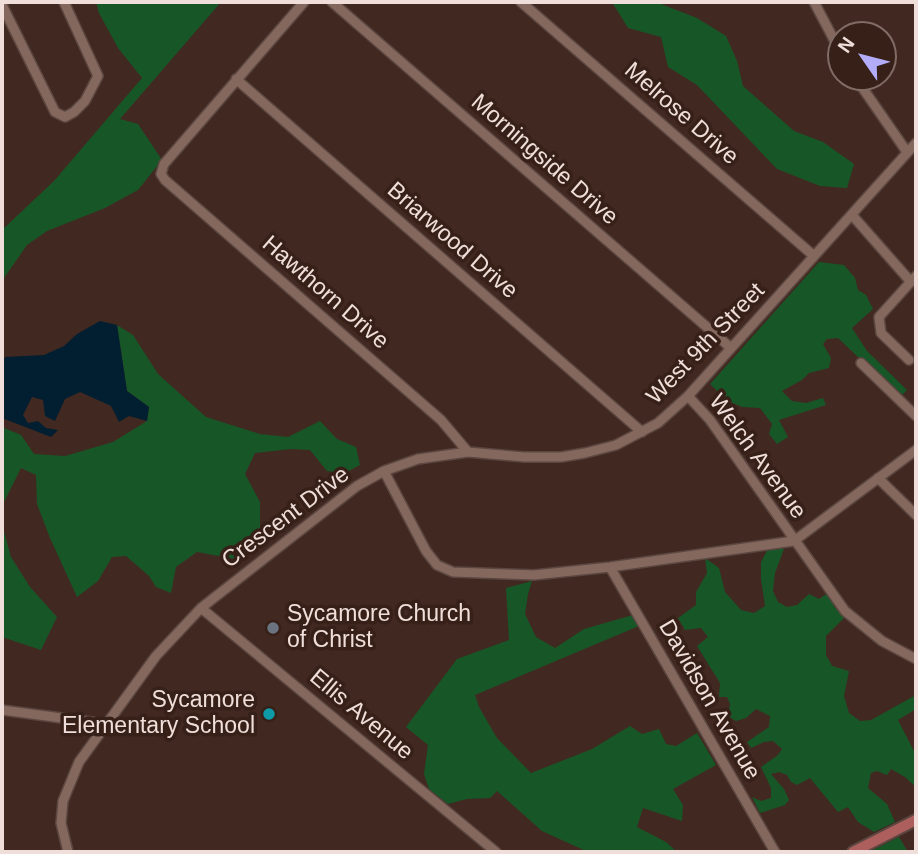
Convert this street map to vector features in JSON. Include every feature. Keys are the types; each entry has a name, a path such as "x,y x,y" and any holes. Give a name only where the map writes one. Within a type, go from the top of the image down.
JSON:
{"main road":[{"path":"853,852 916,820"}],"street":[{"path":"2,5 55,112 65,117 85,102 98,76 64,2"},
{"path":"236,79 304,2"},
{"name":"Morningside Drive","path":"332,2 731,348"},
{"name":"Melrose Drive","path":"521,2 814,256"},
{"path":"814,2 827,27"},
{"name":"Hawthorn Drive","path":"236,79 164,164 161,174 441,420 468,452"},
{"name":"Briarwood Drive","path":"236,79 642,432"},
{"path":"865,91 907,152"},
{"name":"West 9th Street","path":"384,471 418,459 468,452 561,457 616,445 658,423 688,396 916,143"},
{"path":"852,215 914,279 879,317 881,333 909,360"},
{"path":"861,363 916,416"},
{"name":"Welch Avenue","path":"688,396 710,420 794,541"},
{"path":"916,450 794,541 845,611 882,641 916,659"},
{"name":"Crescent Drive","path":"68,852 61,823 63,801 79,762 156,656 201,608 357,486 384,471 426,551 437,565 453,572 534,575 794,541"},
{"path":"878,478 916,515"},
{"name":"Davidson Avenue","path":"610,567 775,852"},
{"name":"Ellis Avenue","path":"201,608 496,852"},
{"path":"2,710 106,724"}],"green space":[{"path":"96,2 221,2 120,119 138,124 162,160 138,190 105,208 47,231 27,245 2,281 2,230 54,181 142,78 118,48"},
{"path":"612,2 656,2 697,18 726,36 737,61 743,86 794,131 823,142 854,164 847,188 820,186 777,169 697,85 668,67 661,37 628,28"},
{"path":"819,262 844,265 855,278 858,290 866,295 873,309 852,328 867,351 907,390 900,397 838,338 827,339 823,344 831,358 829,368 809,373 782,391 792,401 806,403 823,398 826,405 779,420 788,437 777,444 769,434 772,424 760,408 742,407 726,400 710,384"},
{"path":"117,325 133,335 158,374 206,417 260,434 288,437 320,421 337,439 356,447 360,465 345,473 327,471 310,450 255,453 245,474 260,502 260,539 235,559 197,552 176,567 171,593 156,587 149,576 126,556 112,557 98,581 77,597 37,504 36,475 21,468 4,502 3,528 11,557 30,587 57,617 41,650 2,637 2,427 21,435 34,454 65,456 113,442 147,421 149,407 127,391"},
{"path":"769,547 784,549 775,573 773,591 778,602 787,607 797,605 809,594 819,599 828,593 834,601 834,607 846,616 826,636 826,655 832,666 849,671 844,696 849,713 860,721 871,720 916,695 916,709 898,720 916,755 916,787 891,769 887,775 877,771 871,773 868,788 887,804 895,822 874,832 858,822 848,807 838,812 810,778 797,785 791,782 787,775 779,772 771,774 784,789 789,800 785,805 760,813 752,797 761,801 771,798 771,788 761,767 782,749 773,741 751,748 747,742 769,727 770,716 756,709 746,718 736,721 728,716 730,704 727,697 719,697 720,683 697,646 708,637 701,628 685,630 678,618 696,605 696,592 707,573 705,558 719,568 725,592 741,610 754,613 765,606 761,562"},
{"path":"532,581 525,614 536,637 555,648 584,629 633,615 639,626 475,695 479,707 497,738 531,773 592,749 630,726 642,734 659,729 666,744 676,746 697,733 716,765 673,789 683,805 682,821 643,808 637,827 666,842 677,852 588,852 542,831 497,791 490,798 467,799 448,804 429,789 424,774 428,745 406,727 457,659 509,640 506,588"},
{"path":"899,837 908,852 874,852 873,850"}],"water":[{"path":"100,321 117,325 127,391 149,407 147,421 129,416 119,422 111,406 80,392 65,399 55,421 45,416 43,400 32,397 23,415 28,423 38,421 46,428 58,430 51,437 2,418 2,365 5,357 44,355 64,346 77,334"}],"place":[{"name":"Sycamore Church of Christ","path":"273,628"},
{"name":"Sycamore Elementary School","path":"269,714"}]}
